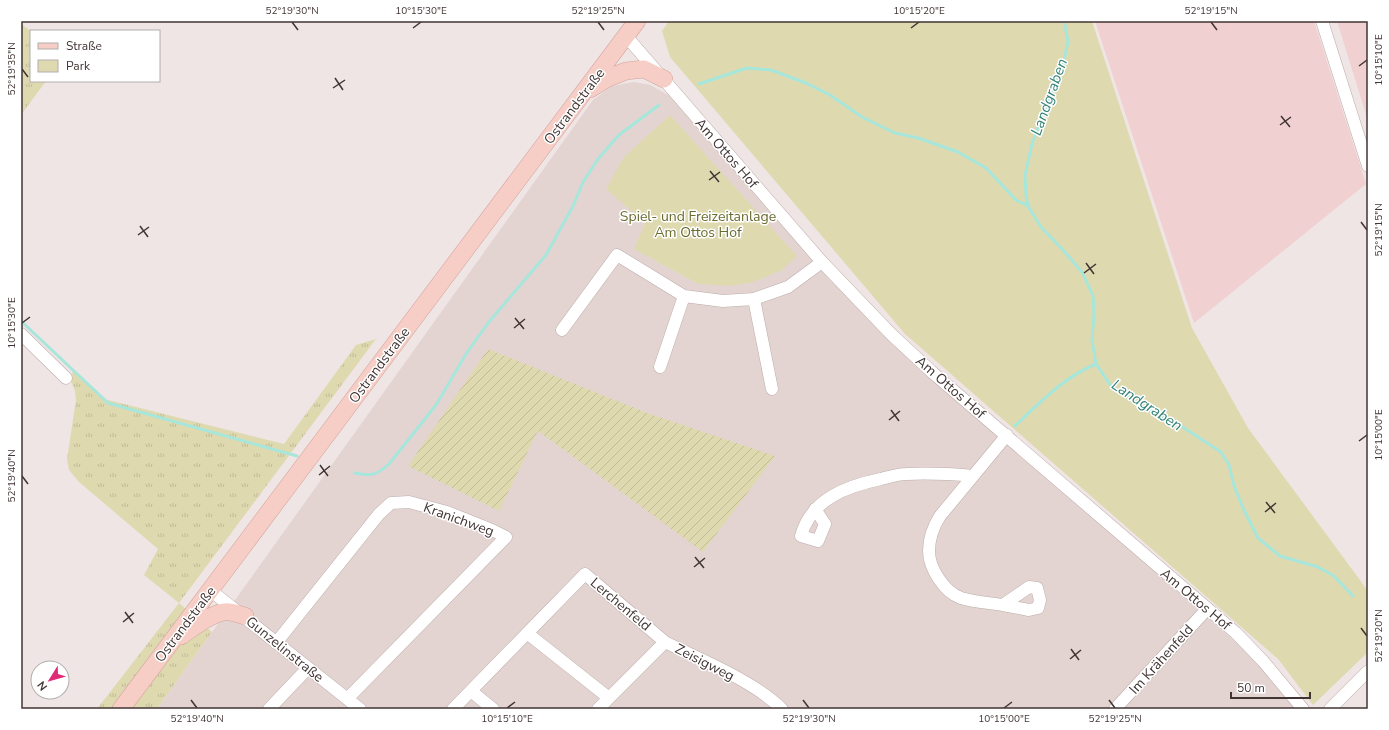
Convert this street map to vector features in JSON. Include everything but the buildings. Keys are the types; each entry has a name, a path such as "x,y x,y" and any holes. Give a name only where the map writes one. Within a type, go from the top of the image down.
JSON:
{"main road":[{"name":"Ostrandstraße","path":"121,709 638,21"},
{"path":"582,95 608,78 626,71 644,69 664,79"},
{"path":"172,641 208,618 218,614 229,612 245,616"}],"street":[{"path":"1322,21 1368,166"},
{"name":"Am Ottos Hof","path":"626,36 822,262 892,334 933,373 1236,633 1263,661 1303,709"},
{"path":"562,330 617,255 684,296 723,301 754,299 788,287 822,262"},
{"path":"660,367 684,296"},
{"path":"754,299 772,389"},
{"path":"21,334 66,378"},
{"path":"1003,605 960,597 946,589 936,575 929,553 931,537 940,516 1007,435"},
{"path":"815,509 825,500 840,491 863,482 904,474 955,474 973,476"},
{"name":"Kranichweg","path":"276,643 379,514 391,503 409,502 448,512 506,537 347,698"},
{"name":"Lerchenfeld","path":"453,709 585,574 665,642"},
{"name":"Gunzelinstraße","path":"210,590 245,616 276,643 360,709"},
{"name":"Im Krähenfeld","path":"1115,709 1207,609"},
{"path":"527,633 609,698"},
{"name":"Zeisigweg","path":"598,709 665,642 748,684 772,699 782,709"},
{"path":"269,709 308,668"},
{"path":"1330,709 1368,670"},
{"path":"471,691 494,709"}],"shaded area":[{"path":"1095,21 1314,21 1366,184 1194,323"},
{"path":"1337,21 1368,21 1368,121"},
{"path":"634,82 650,85 670,96 719,147 893,343 1271,673 1299,709 157,709 593,100 612,86","holes":["645,223 698,284 635,249"]}],"green space":[{"path":"669,21 1092,21 1192,328 1248,428 1368,591 1368,652 1313,705 1278,659 905,334 670,57 662,31"},
{"path":"21,24 30,30 30,82 45,82 21,115"},
{"name":"Spiel- und Freizeitanlage Am Ottos Hof","path":"670,115 797,256 782,270 754,282 730,286 698,284 634,249 645,223 606,189 624,157"},
{"path":"376,339 179,603 144,575 158,549 79,482 69,470 67,459 76,400 75,391 71,381 73,370 104,399 284,444 356,345"},
{"path":"488,349 647,413 775,456 703,552 538,431 499,511 408,466"},
{"path":"179,603 212,632 157,709 97,709"}],"waterway":[{"name":"Landgraben","path":"1064,21 1068,41 1062,70 1048,101 1032,144 1025,175 1026,196 1028,206 1041,227 1082,272 1093,296 1094,314 1092,340 1096,364 1111,386 1136,403 1181,426 1221,452 1229,465 1234,486 1258,538 1280,556 1318,567 1334,576 1353,596"},
{"path":"699,84 747,68 771,70 806,83 830,95 862,117 895,133 918,138 958,152 986,168 1016,200 1028,206"},
{"path":"355,473 365,475 377,473 389,464 436,405 466,354 488,323 546,255 573,206 583,182 598,159 619,135 659,105"},
{"path":"21,321 108,403 297,456"},
{"path":"1015,426 1052,391 1084,369 1096,364"}]}
